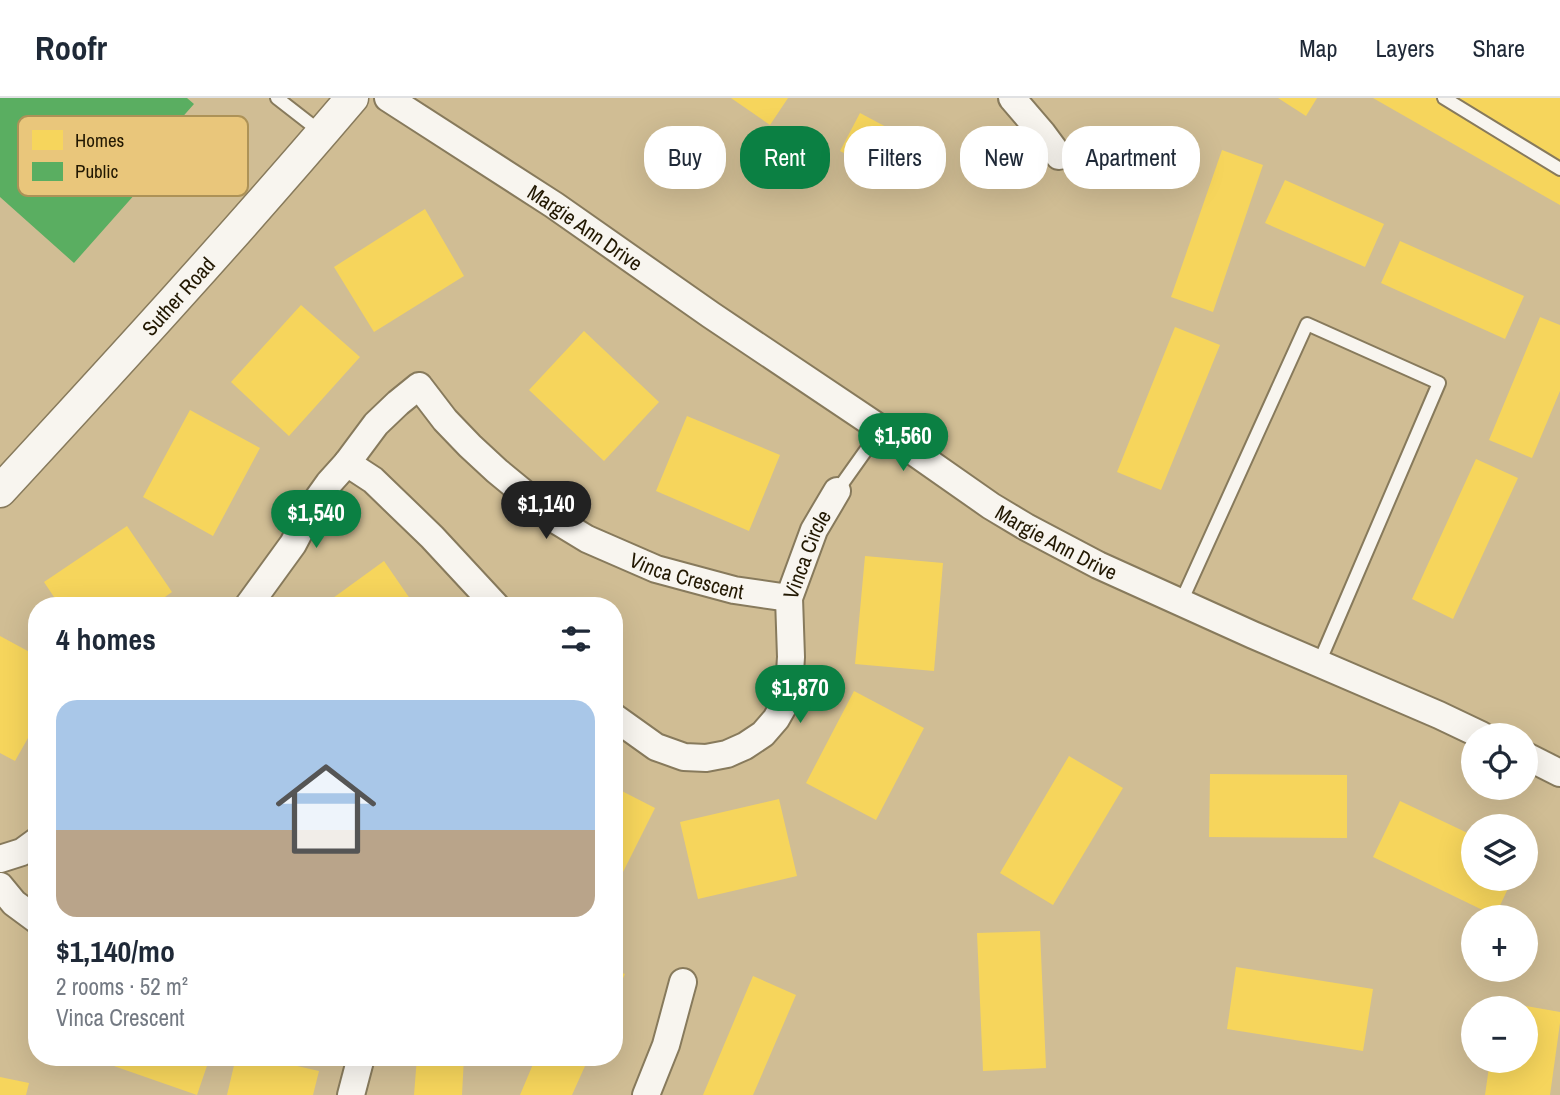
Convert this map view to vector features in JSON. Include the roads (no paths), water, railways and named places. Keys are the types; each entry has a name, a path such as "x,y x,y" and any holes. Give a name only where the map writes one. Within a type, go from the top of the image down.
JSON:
{"street":[{"name":"Suther Road","path":"0,491 97,379 201,271 352,98"},
{"name":"Margie Ann Drive","path":"388,98 554,205 711,315 991,506 1026,527 1098,565 1461,725"},
{"path":"1012,98 1059,156"},
{"name":"Vinca Crescent","path":"347,463 376,424 419,386 445,420 497,471 559,522 587,539 656,569 734,590 789,598"},
{"path":"255,597 293,544 314,504 347,463 373,480 432,537 488,597"},
{"name":"Vinca Circle","path":"623,723 656,747 684,757 706,758 727,754 746,746 763,734 784,705 789,688 789,598 814,530 837,491"},
{"path":"1538,763 1560,773"},
{"path":"0,859 28,848"},
{"path":"0,886 28,913"},
{"path":"646,1095 666,1045 683,982"},
{"path":"351,1095 359,1066"}],"lane":[{"path":"277,98 322,133"},
{"path":"1444,98 1560,169"},
{"path":"1181,602 1307,324 1427,377 1439,383 1318,663"},
{"name":"Vinca Circle","path":"837,491 881,429"}]}
